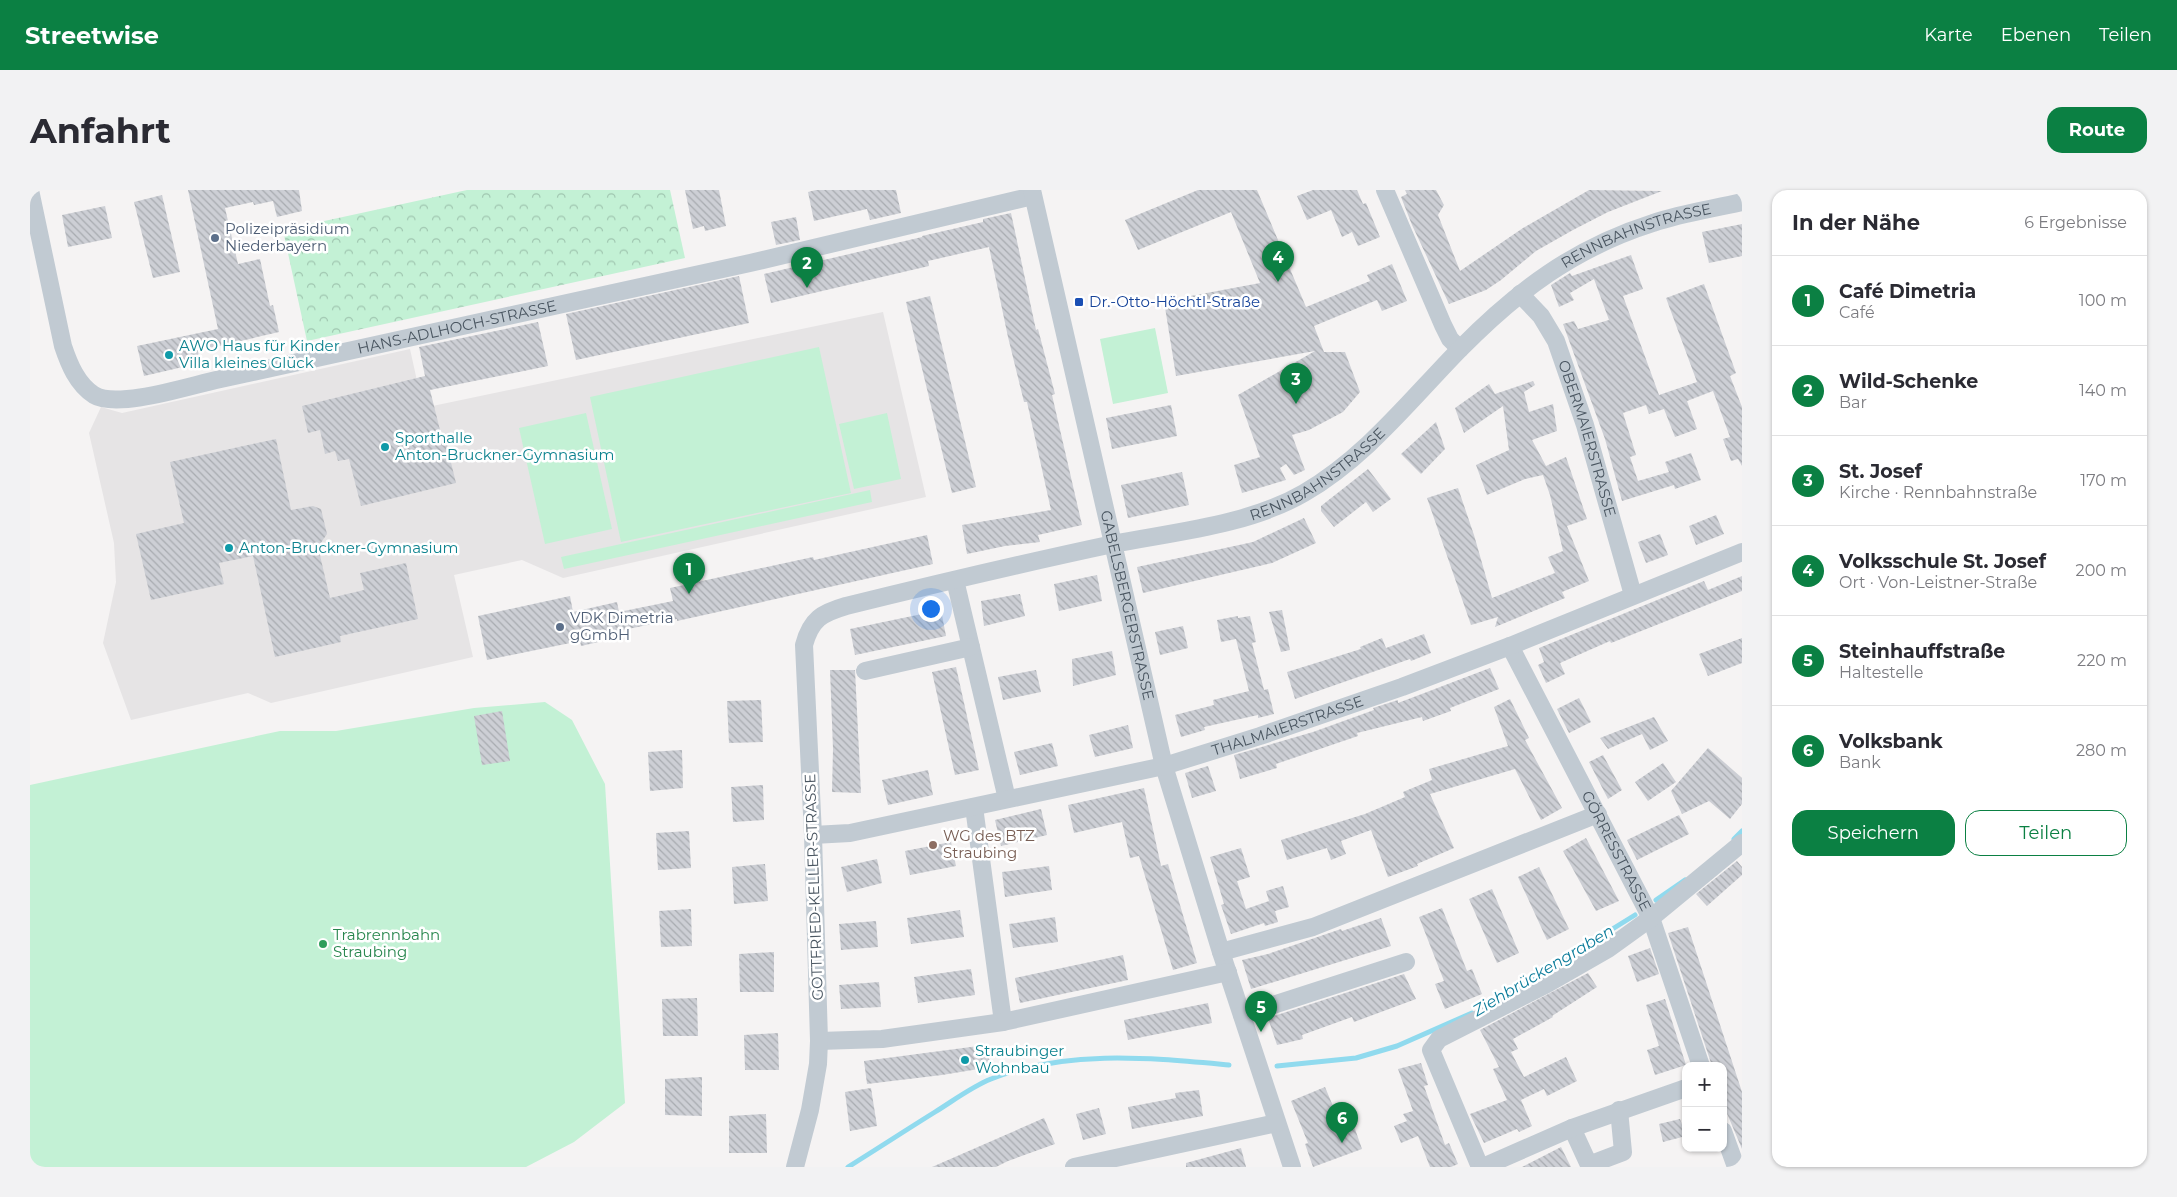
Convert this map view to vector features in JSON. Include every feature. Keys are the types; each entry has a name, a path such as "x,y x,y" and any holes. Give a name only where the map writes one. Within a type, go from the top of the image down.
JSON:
{"street":[{"name":"HANS-ADLHOCH-STRASSE","path":"30,190 63,346 69,362 83,385 95,396 112,400 148,395 740,265 1033,193"},
{"path":"1385,190 1443,325 1450,339 1460,349"},
{"name":"GABELSBERGERSTRASSE","path":"1033,193 1164,766 1228,972 1292,1167"},
{"name":"RENNBAHNSTRASSE","path":"825,612 955,580 1230,520 1270,509 1301,494 1336,473 1374,440 1460,349 1520,294 1548,272 1616,236 1654,222 1731,199"},
{"name":"OBERMAIERSTRASSE","path":"1520,294 1541,316 1556,341 1585,424 1634,595"},
{"name":"THALMAIERSTRASSE","path":"813,835 850,833 1164,766 1402,687 1510,646 1742,552"},
{"path":"955,580 1007,799"},
{"name":"GOTTFRIED-KELLER-STRASSE","path":"796,1166 810,1110 818,1064 819,1041 813,835 804,645 807,633 815,620 825,612"},
{"name":"GÖRRESSTRASSE","path":"1510,646 1652,918 1700,1062"},
{"path":"865,671 971,648"},
{"path":"974,807 1002,1022"},
{"path":"1222,952 1313,927 1598,814"},
{"path":"1682,1089 1572,1128 1482,1167 1431,1050 1439,1039 1547,984 1608,948 1652,918 1742,843"},
{"path":"1242,1015 1406,962"},
{"path":"819,1041 882,1039 1002,1022 1228,972"},
{"path":"1572,1128 1588,1166 1624,1152 1619,1110"},
{"path":"1074,1167 1277,1123"},
{"path":"1727,1142 1736,1167"}],"shaded area":[{"path":"883,312 926,497 563,578 522,560 454,575 473,657 271,703 248,693 131,720 103,643 116,582 114,543 89,433 101,407 122,413 410,349 423,408"}],"green space":[{"path":"467,190 670,190 685,258 307,341 283,230"},
{"path":"1155,328 1168,393 1113,404 1100,339"},
{"path":"819,347 851,493 621,542 590,397"},
{"path":"586,413 612,529 545,544 519,428"},
{"path":"887,413 901,479 854,489 839,424"},
{"path":"870,490 872,502 564,569 561,557"},
{"name":"Trabrennbahn Straubing","path":"545,702 572,720 605,784 625,1103 574,1142 526,1167 30,1167 30,785 280,731 336,731 474,708"}],"building":[{"path":"188,190 299,190 302,211 277,217 273,201 254,205 253,202 225,208 238,264 260,259 270,306 273,305 279,332 198,351 200,363 144,376 137,346 218,329"},
{"path":"685,190 719,190 726,226 705,231 704,226 693,229"},
{"path":"816,190 896,190 901,213 870,220 867,209 814,221 808,192"},
{"path":"1198,190 1257,190 1306,307 1370,281 1367,275 1392,264 1407,301 1382,311 1377,300 1314,326 1324,352 1345,352 1360,392 1343,412 1309,430 1292,435 1305,470 1294,475 1286,464 1280,468 1286,480 1242,493 1234,465 1260,457 1238,395 1315,351 1176,376 1164,301 1260,283 1231,212 1138,250 1125,220"},
{"path":"1313,190 1357,190 1363,204 1366,203 1380,237 1358,246 1352,232 1342,237 1331,210 1307,220 1297,196"},
{"path":"1405,190 1436,190 1444,205 1438,215 1460,271 1523,228 1589,190 1662,191 1608,212 1573,230 1536,251 1486,290 1449,304 1401,197 1407,194"},
{"path":"162,195 180,272 153,278 134,202"},
{"path":"105,206 112,238 68,247 62,215"},
{"path":"1011,213 1036,330 1038,329 1055,394 1052,395 1082,525 1038,535 1040,542 1005,546 967,554 962,525 1051,510 1027,402 1024,402 1008,337 989,247 928,261 929,266 771,303 764,274 983,222 983,219"},
{"path":"796,217 800,240 776,245 771,222"},
{"path":"1742,224 1742,256 1709,263 1702,232"},
{"path":"1631,255 1643,289 1623,296 1659,395 1697,382 1666,298 1704,284 1736,373 1730,376 1742,407 1742,466 1738,459 1731,461 1723,439 1730,437 1713,391 1687,401 1697,429 1675,437 1664,409 1649,414 1646,405 1623,413 1636,455 1630,457 1638,481 1669,472 1665,462 1691,453 1701,480 1675,489 1674,485 1622,501 1605,439 1563,324 1574,321 1578,329 1609,320 1594,279 1570,293 1574,300 1559,307 1551,285 1570,273 1572,276"},
{"path":"739,276 749,323 576,360 566,314"},
{"path":"930,296 976,487 952,493 906,302"},
{"name":"Sporthalle Anton-Bruckner-Gymnasium","path":"538,322 548,366 430,390 456,483 361,506 349,459 338,461 335,451 325,454 320,430 308,433 302,406 425,376 419,347"},
{"path":"1533,381 1535,385 1524,392 1529,412 1553,404 1557,431 1532,440 1546,466 1566,457 1587,519 1567,526 1589,581 1562,592 1565,598 1495,627 1498,617 1471,625 1427,498 1458,488 1492,598 1555,573 1548,557 1563,551 1550,495 1543,475 1525,479 1487,495 1476,465 1509,450 1503,406 1464,433 1455,408 1489,384 1495,394"},
{"path":"1171,405 1177,436 1112,449 1106,418"},
{"path":"1436,422 1445,449 1421,474 1401,454"},
{"name":"Anton-Bruckner-Gymnasium","path":"276,439 291,510 313,506 321,509 327,534 318,547 330,598 364,590 360,573 406,563 418,619 340,636 341,642 275,657 253,556 219,563 224,584 151,600 136,534 184,523 170,462"},
{"path":"1368,469 1391,499 1373,512 1366,502 1334,527 1321,511 1321,506"},
{"path":"1182,472 1189,505 1128,518 1121,485"},
{"path":"1716,515 1724,534 1696,545 1689,526"},
{"path":"1304,518 1316,543 1272,563 1143,593 1137,567 1253,542"},
{"path":"1660,534 1668,555 1646,563 1638,542"},
{"path":"927,535 933,564 677,621 677,619 623,630 625,636 581,646 580,641 487,660 478,616 570,596 573,612 617,602 619,612 673,601 670,588 813,557 814,560"},
{"path":"1097,575 1102,601 1059,611 1054,584"},
{"path":"1742,576 1742,591 1611,643 1610,641 1560,663 1565,674 1546,683 1538,665 1544,662 1539,648 1704,581 1708,590"},
{"path":"1020,594 1025,616 984,626 981,601"},
{"path":"941,610 946,636 855,655 850,629"},
{"path":"1282,610 1290,650 1281,652 1269,612"},
{"path":"1238,616 1238,618 1250,616 1256,642 1252,643 1264,690 1268,689 1274,714 1258,718 1258,715 1204,727 1205,730 1181,737 1175,715 1214,705 1213,700 1249,691 1236,639 1221,642 1217,620"},
{"path":"1183,626 1188,648 1160,655 1155,632"},
{"path":"1424,634 1431,653 1295,699 1287,672 1361,649 1360,647 1382,638 1386,648"},
{"path":"1742,638 1742,663 1708,676 1699,654"},
{"path":"1112,651 1116,675 1073,686 1072,659"},
{"path":"956,667 979,770 955,775 932,672"},
{"path":"1490,668 1499,689 1450,708 1451,711 1423,721 1422,717 1357,733 1358,736 1276,764 1277,768 1240,779 1234,755 1313,732 1374,710 1373,708 1398,700 1398,703"},
{"path":"830,670 855,670 861,793 832,792 833,749"},
{"path":"1036,670 1041,692 1003,700 998,677"},
{"path":"1579,698 1591,722 1569,733 1557,709"},
{"path":"1510,699 1529,738 1525,740 1562,808 1541,820 1515,769 1430,794 1454,848 1417,864 1418,866 1388,877 1371,830 1341,841 1346,854 1331,860 1327,848 1287,860 1281,840 1365,814 1405,797 1403,792 1432,780 1429,769 1508,746 1494,707"},
{"path":"761,700 763,742 729,743 727,701"},
{"path":"502,711 510,761 482,765 474,716"},
{"path":"1654,717 1668,741 1650,750 1642,734 1608,749 1600,738"},
{"path":"1128,725 1133,748 1095,757 1089,735"},
{"path":"1052,743 1058,766 1020,775 1014,752"},
{"path":"1708,748 1742,778 1742,804 1730,819 1709,801 1682,814 1671,791"},
{"path":"682,750 683,788 650,791 648,752"},
{"path":"1603,755 1622,790 1608,799 1589,762"},
{"path":"1663,763 1676,782 1648,801 1635,782"},
{"path":"1208,766 1216,791 1192,798 1185,773"},
{"path":"928,770 933,795 888,805 882,780"},
{"path":"763,785 764,820 733,822 731,787"},
{"path":"1144,788 1161,866 1168,864 1197,963 1173,970 1139,856 1130,858 1122,822 1074,833 1068,805"},
{"path":"1041,809 1047,835 1001,846 995,820"},
{"path":"1679,815 1689,834 1637,860 1627,840"},
{"path":"689,831 691,868 658,870 656,833"},
{"path":"1586,838 1619,901 1596,911 1563,851"},
{"path":"951,842 956,866 910,875 905,851"},
{"path":"1241,848 1250,877 1237,881 1246,909 1269,901 1266,891 1283,886 1289,907 1275,911 1278,922 1265,926 1264,923 1231,934 1221,905 1224,904 1210,857"},
{"path":"877,859 882,883 847,892 841,867"},
{"path":"1737,861 1742,867 1742,875 1707,906 1696,894"},
{"path":"765,864 768,901 734,904 732,867"},
{"path":"1049,866 1052,890 1005,897 1002,872"},
{"path":"1539,867 1569,929 1547,940 1518,877"},
{"path":"1492,889 1519,953 1497,963 1469,899"},
{"path":"1442,908 1467,971 1472,969 1482,994 1445,1009 1435,984 1444,981 1419,917"},
{"path":"691,909 692,946 661,947 659,911"},
{"path":"960,910 964,937 911,944 907,918"},
{"path":"1055,917 1058,942 1013,948 1009,924"},
{"path":"1381,918 1391,946 1251,989 1242,960 1268,954 1341,929 1342,931"},
{"path":"876,921 878,947 841,950 839,924"},
{"path":"1688,927 1742,1092 1742,1149 1727,1113 1727,1062 1711,1062 1668,933"},
{"path":"1650,948 1659,974 1637,982 1628,956"},
{"path":"774,952 774,992 740,992 739,954"},
{"path":"1123,955 1128,980 1020,1003 1015,978"},
{"path":"971,969 975,995 918,1003 914,977"},
{"path":"1588,973 1597,987 1553,1017 1513,1039 1518,1049 1511,1052 1524,1077 1566,1057 1577,1081 1547,1096 1544,1089 1521,1100 1532,1126 1519,1132 1517,1129 1484,1143 1470,1114 1507,1100 1493,1069 1499,1067 1480,1030"},
{"path":"1404,974 1416,999 1354,1022 1352,1017 1302,1035 1303,1039 1277,1045 1268,1018"},
{"path":"879,982 881,1007 841,1009 839,985"},
{"path":"697,998 698,1036 663,1036 662,999"},
{"path":"1665,999 1685,1062 1682,1062 1682,1066 1655,1075 1647,1050 1659,1046 1646,1005"},
{"path":"1208,1003 1212,1023 1128,1040 1124,1020"},
{"path":"778,1033 779,1070 745,1070 744,1035"},
{"path":"986,1045 991,1067 867,1084 864,1061"},
{"path":"1421,1063 1428,1085 1424,1086 1445,1145 1449,1143 1458,1164 1451,1167 1430,1167 1418,1136 1401,1143 1394,1126 1407,1121 1403,1114 1413,1111 1398,1069"},
{"path":"702,1077 702,1116 665,1115 665,1079"},
{"path":"1325,1087 1343,1130 1354,1126 1362,1149 1313,1167 1305,1144 1308,1143 1291,1101"},
{"path":"871,1088 877,1126 850,1131 845,1092"},
{"path":"1199,1090 1203,1116 1132,1129 1128,1107 1176,1098 1175,1093"},
{"path":"1099,1108 1106,1134 1083,1140 1076,1114"},
{"path":"766,1114 767,1153 729,1153 729,1116"},
{"path":"1044,1118 1055,1144 996,1167 932,1167"},
{"path":"1680,1119 1682,1137 1663,1142 1659,1124"},
{"path":"1561,1147 1571,1167 1522,1167"},
{"path":"1241,1148 1246,1167 1186,1167 1186,1163"}],"waterway":[{"name":"Ziehbrückengraben","path":"1734,839 1742,831"},
{"name":"Ziehbrückengraben","path":"1656,900 1685,880"},
{"name":"Ziehbrückengraben","path":"1506,995 1635,915"},
{"name":"Ziehbrückengraben","path":"1277,1066 1356,1058 1397,1046 1472,1013"},
{"name":"Ziehbrückengraben","path":"848,1167 976,1086 1020,1069 1049,1063 1109,1058 1139,1058 1229,1065"}],"place":[{"name":"Polizeipräsidium Niederbayern","path":"215,238"},
{"name":"Volksschule St. Josef","path":"1278,282"},
{"name":"Wild-Schenke","path":"807,288"},
{"name":"Dr.-Otto-Höchtl-Straße","path":"1079,302"},
{"name":"AWO Haus für Kinder Villa kleines Glück","path":"169,355"},
{"name":"St. Josef","path":"1296,404"},
{"name":"Sporthalle Anton-Bruckner-Gymnasium","path":"385,447"},
{"name":"Anton-Bruckner-Gymnasium","path":"229,548"},
{"name":"Café Dimetria","path":"689,594"},
{"name":"VDK Dimetria gGmbH","path":"560,627"},
{"name":"WG des BTZ Straubing","path":"933,845"},
{"name":"Trabrennbahn Straubing","path":"323,944"},
{"name":"Steinhauffstraße","path":"1261,1032"},
{"name":"Straubinger Wohnbau","path":"965,1060"},
{"name":"Volksbank","path":"1342,1143"}]}
